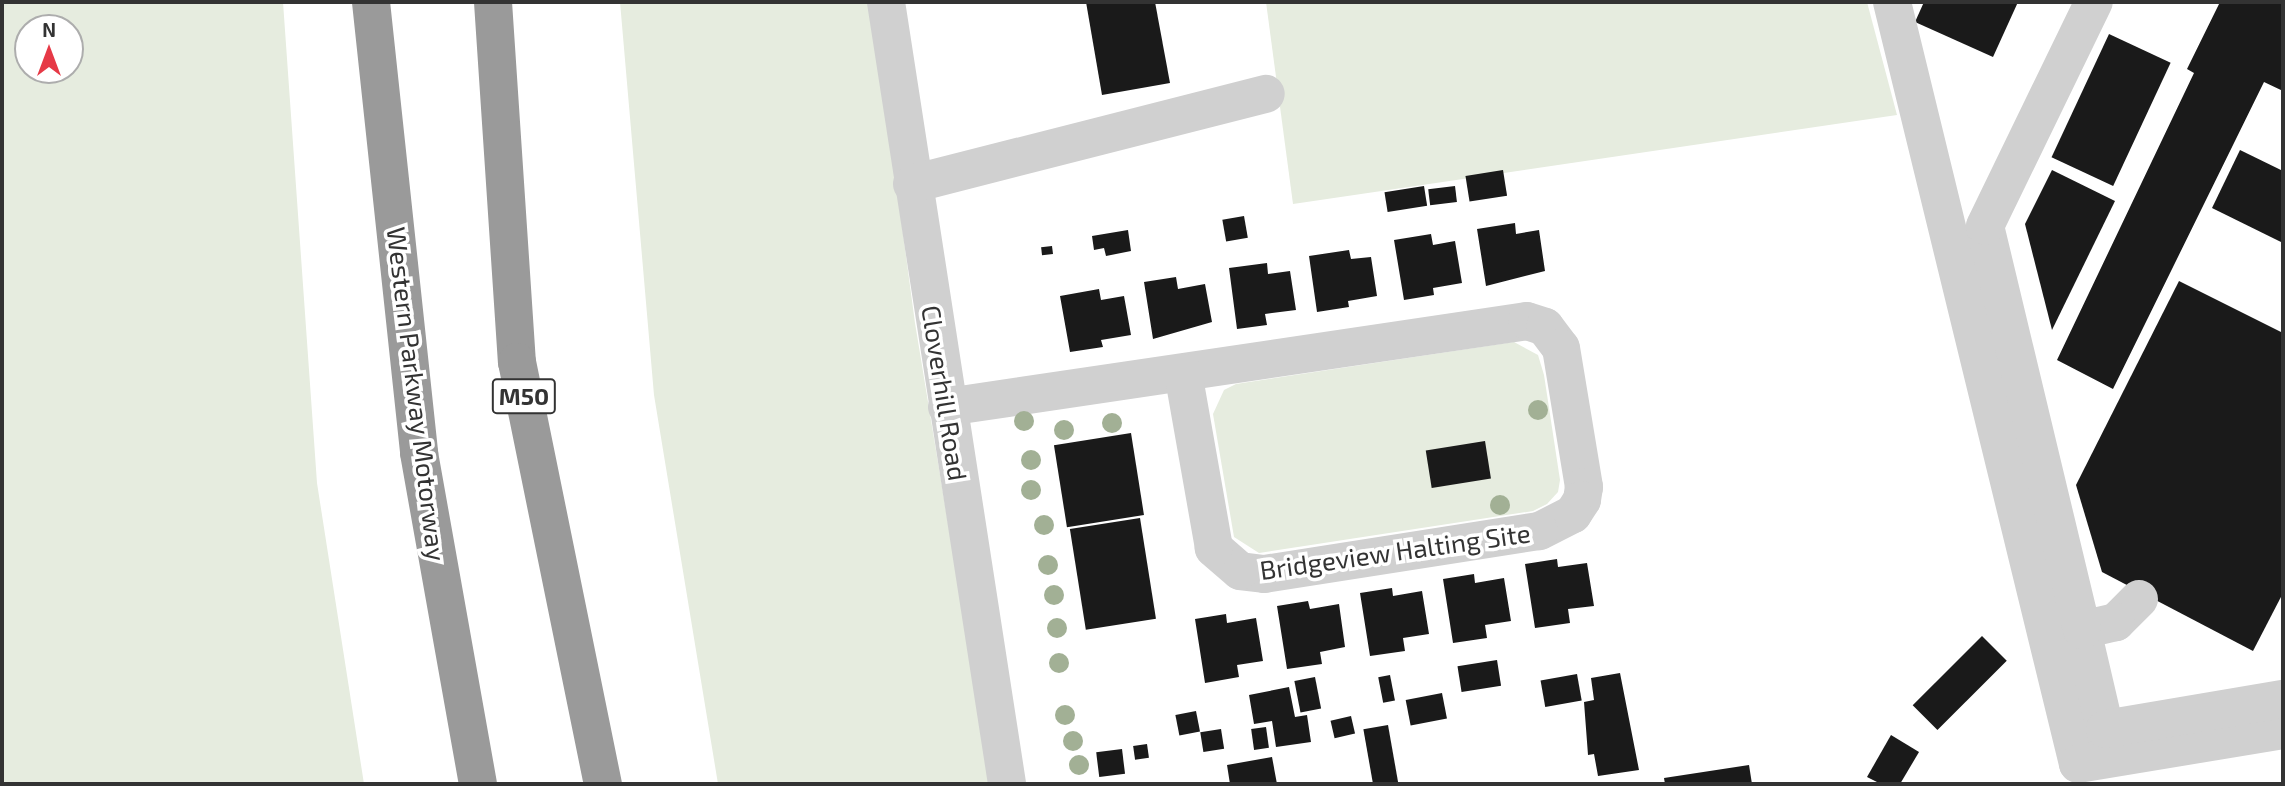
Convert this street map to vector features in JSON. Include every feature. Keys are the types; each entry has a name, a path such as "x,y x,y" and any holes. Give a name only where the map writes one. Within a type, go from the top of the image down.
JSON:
{"highway":[{"name":"Western Parkway Motorway","path":"371,2 419,453 478,784"},
{"name":"M50","path":"493,2 517,362 603,784"}],"street":[{"name":"Cloverhill Road","path":"886,2 912,184 1007,784"},
{"path":"1892,2 2078,764 2283,730"},
{"path":"2094,2 1985,226 2105,729 2283,699"},
{"path":"912,184 1266,94"},
{"name":"Bridgeview Halting Site","path":"947,407 1527,321 1545,327 1561,348 1584,486 1583,500 1573,514 1539,531 1264,575 1240,571 1222,559 1214,548 1183,373"},
{"path":"2082,630 2116,622 2139,599"}],"shaded area":[{"path":"2,2 283,2 317,483 364,784 2,784"},
{"path":"620,2 872,2 915,323 991,784 718,784 654,395"},
{"path":"1266,2 1867,2 1897,115 1293,204"},
{"path":"1514,342 1538,355 1544,375 1560,480 1558,492 1547,504 1533,511 1259,553 1234,537 1213,414 1224,390 1236,384"}],"building":[{"path":"1086,2 1155,2 1170,83 1102,95"},
{"path":"1924,2 2018,2 1993,57 1915,22"},
{"path":"2220,2 2283,2 2283,91 2264,82 2113,389 2057,360 2194,73 2187,69"},
{"path":"2109,34 2171,63 2113,186 2052,157"},
{"path":"2240,150 2283,171 2283,243 2212,208"},
{"path":"1503,170 1507,196 1470,202 1465,176"},
{"path":"2052,170 2115,201 2052,330 2025,224"},
{"path":"1424,186 1427,206 1388,212 1384,192"},
{"path":"1455,186 1457,202 1430,205 1428,189"},
{"path":"1244,216 1248,238 1226,241 1222,220"},
{"path":"1515,223 1516,234 1539,230 1545,271 1486,286 1477,229"},
{"path":"1128,230 1131,251 1106,256 1104,248 1094,250 1092,236"},
{"path":"1431,234 1433,245 1455,241 1462,283 1433,288 1434,295 1404,300 1394,240"},
{"path":"1052,246 1053,254 1042,255 1041,247"},
{"path":"1349,250 1351,259 1371,257 1377,296 1348,301 1349,307 1317,312 1309,256"},
{"path":"1267,263 1268,274 1290,271 1296,310 1265,314 1267,325 1237,329 1229,268"},
{"path":"1176,277 1178,289 1205,284 1212,322 1153,339 1144,282"},
{"path":"2179,281 2283,333 2283,593 2253,651 2102,572 2076,485"},
{"path":"1099,289 1101,300 1124,296 1131,335 1101,340 1103,347 1070,352 1060,296"},
{"path":"1131,433 1144,515 1067,527 1054,445"},
{"path":"1485,441 1491,479 1432,488 1426,450"},
{"path":"1140,518 1156,619 1086,630 1070,529"},
{"path":"1557,559 1558,567 1587,563 1594,606 1568,609 1570,623 1535,628 1525,564"},
{"path":"1474,574 1475,583 1504,578 1511,621 1485,625 1487,638 1453,643 1443,579"},
{"path":"1392,588 1393,596 1422,591 1429,634 1403,638 1405,651 1370,656 1360,593"},
{"path":"1308,601 1310,609 1339,604 1345,647 1320,652 1322,664 1287,669 1277,606"},
{"path":"1226,614 1227,623 1256,618 1263,661 1237,665 1239,677 1205,683 1195,619"},
{"path":"1982,636 2007,661 1937,730 1913,705"},
{"path":"1497,660 1501,686 1462,692 1457,666"},
{"path":"1620,673 1639,770 1598,776 1594,754 1588,755 1584,702 1594,700 1591,678"},
{"path":"1577,674 1582,701 1545,707 1541,680"},
{"path":"1390,675 1395,701 1383,703 1378,677"},
{"path":"1315,677 1321,708 1300,712 1294,681"},
{"path":"1289,687 1295,717 1307,715 1311,742 1276,747 1272,721 1254,724 1249,695"},
{"path":"1442,693 1447,719 1411,726 1406,700"},
{"path":"1196,711 1200,732 1179,736 1175,715"},
{"path":"1351,716 1355,734 1335,738 1331,721"},
{"path":"1388,725 1398,784 1373,784 1363,729"},
{"path":"1266,727 1269,748 1254,750 1251,729"},
{"path":"1221,729 1224,749 1203,752 1200,732"},
{"path":"1891,735 1919,752 1900,784 1881,784 1867,777"},
{"path":"1147,744 1149,758 1135,760 1133,746"},
{"path":"1122,749 1125,774 1099,777 1096,752"},
{"path":"1272,757 1277,784 1230,784 1227,765"},
{"path":"1749,765 1752,784 1665,784 1664,778"}]}
